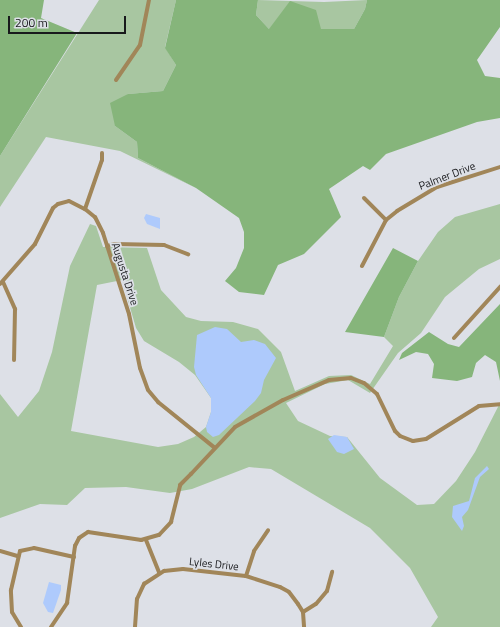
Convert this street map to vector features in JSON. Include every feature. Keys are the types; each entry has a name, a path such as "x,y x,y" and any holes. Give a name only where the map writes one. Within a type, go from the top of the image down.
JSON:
{"street":[{"path":"116,80 140,45 150,0"},
{"path":"85,209 102,160 102,153"},
{"name":"Palmer Drive","path":"362,266 386,220 420,195 437,187 500,167"},
{"path":"364,198 386,220"},
{"name":"Augusta Drive","path":"2,283 35,244 53,208 58,204 69,201 85,209 99,222 129,314 140,368 148,390 158,402 215,448"},
{"path":"107,246 115,244 164,245 188,254"},
{"path":"2,283 15,309 14,360"},
{"path":"454,338 500,287"},
{"path":"51,627 67,603 77,541 88,532 146,540 152,539 167,529 173,518 180,485 235,427 251,416 318,384 336,378 351,378 370,388 377,394 395,431 400,436 413,441 426,439 479,406 500,404"},
{"path":"246,576 254,551 268,530"},
{"path":"135,627 139,592 149,578 159,573 146,540"},
{"path":"21,627 12,612 11,602 11,587 18,556 23,550 30,548 74,557"},
{"path":"0,551 18,556"},
{"name":"Lyles Drive","path":"159,573 183,570 246,576 265,581 289,592 303,612"},
{"path":"304,627 303,612 316,604 326,592 332,572"}],"green space":[{"path":"0,0 44,0 41,18 77,33 0,156"},
{"path":"99,0 176,0 165,47 176,65 163,91 128,94 115,126 137,142 138,158 196,188 120,151 46,137 0,207 0,156"},
{"path":"176,0 258,0 256,15 269,29 290,1 316,10 321,29 354,29 365,9 367,0 500,0 500,27 477,60 485,76 500,78 500,118 477,122 386,154 370,170 363,166 329,189 341,217 304,254 278,265 264,295 239,292 225,281 236,268 244,248 244,232 239,218 196,188 138,158 137,142 115,126 110,103 128,94 163,91 176,65 165,48"},
{"path":"258,0 324,2 367,0 365,9 354,29 269,29 256,15"},
{"path":"500,204 500,259 479,269 445,297 421,333 398,353 370,393 348,380 325,384 286,403 298,421 330,436 347,437 380,478 417,505 434,504 456,481 475,452 500,403 500,627 431,627 438,617 410,568 370,528 271,469 249,467 192,489 170,493 126,487 85,488 67,505 40,504 0,518 0,394 18,417 39,391 52,352 70,266 90,224 96,226 103,247 147,248 161,290 186,317 201,321 233,322 258,329 281,352 295,391 329,376 351,375 370,384 393,346 384,337 399,297 418,261 438,232 455,217","holes":["122,280 136,328 144,341 179,362 195,375 211,398 211,412 206,427 194,437 178,444 158,447 71,431 97,285"]},
{"path":"393,248 418,261 399,297 384,337 345,332"},
{"path":"500,304 500,381 496,362 485,355 476,363 472,377 457,381 432,378 434,364 428,354 416,352 399,360 402,353 429,332 448,344 459,347"}],"water":[{"path":"146,214 160,218 160,229 147,224 144,218"},
{"path":"215,327 227,329 241,342 254,340 265,344 276,358 264,380 261,393 255,401 219,435 213,437 207,432 206,427 211,412 211,398 196,375 194,367 197,335"},
{"path":"334,435 347,437 354,449 344,454 337,452 328,439"},
{"path":"487,466 489,469 480,477 468,510 462,517 464,526 462,531 452,517 453,506 469,501 475,478"},
{"path":"49,582 61,585 61,590 53,613 48,612 43,603"}]}
